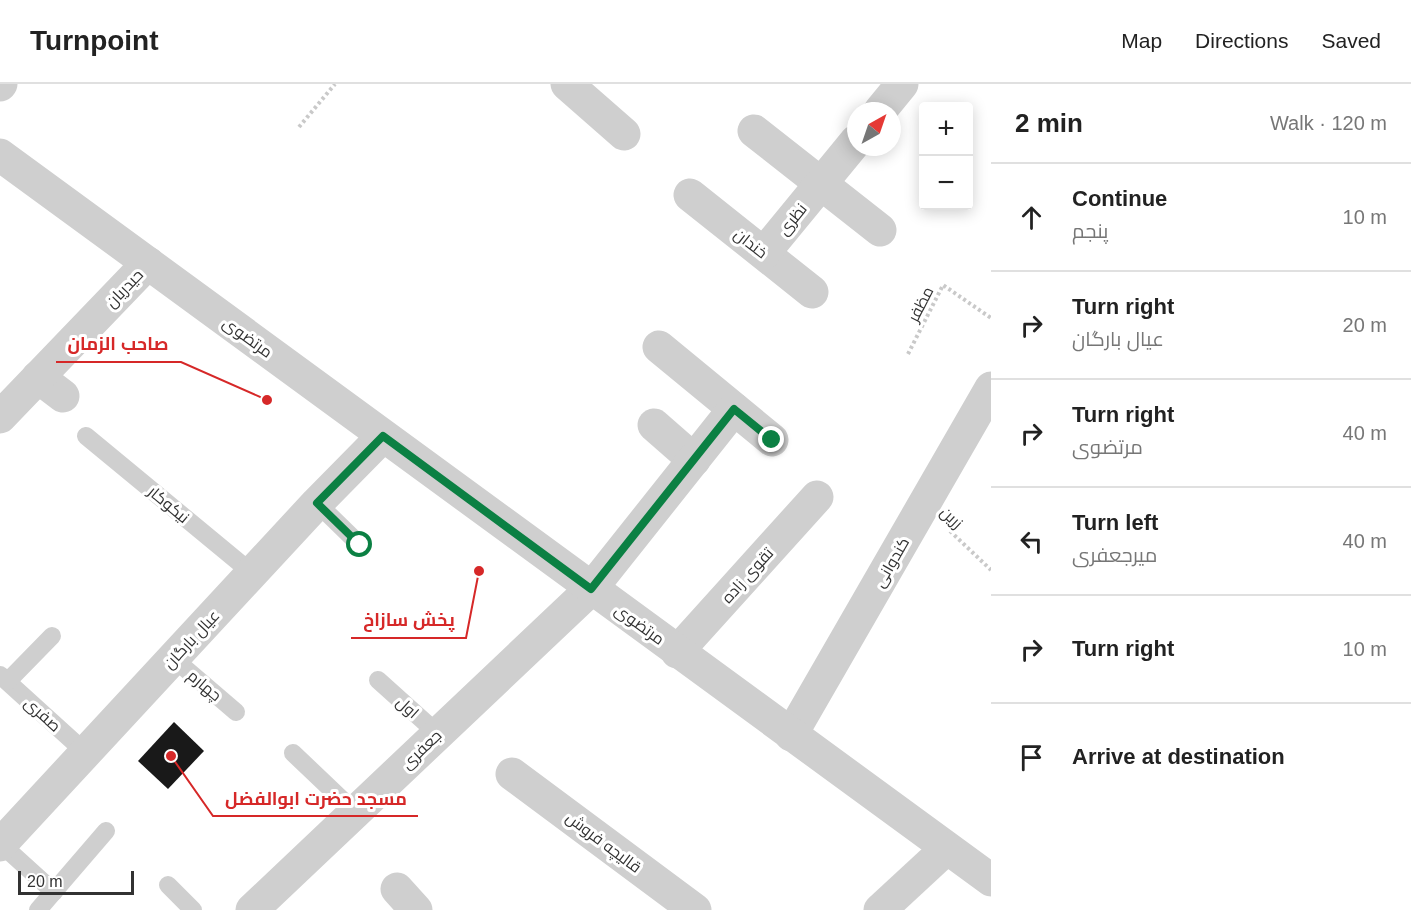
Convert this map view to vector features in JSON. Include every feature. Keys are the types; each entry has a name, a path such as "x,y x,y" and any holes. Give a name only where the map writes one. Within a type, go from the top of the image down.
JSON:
{"street":[{"path":"567,84 624,134"},
{"path":"888,102 903,84"},
{"path":"754,131 880,230"},
{"name":"نظری","path":"764,253 847,152"},
{"name":"مرتضوی","path":"0,155 991,880"},
{"name":"خندان","path":"690,195 812,292"},
{"name":"حیدریان","path":"0,417 50,386 148,263"},
{"path":"659,347 772,440"},
{"name":"کندوانی","path":"791,735 991,388"},
{"name":"جعفری","path":"252,910 591,589 734,409"},
{"path":"654,424 694,460"},
{"name":"عیال بارگان","path":"0,844 317,503 383,436"},
{"name":"تقوی زاده","path":"677,652 817,497"},
{"name":"قالیچه فروش","path":"512,774 695,910"},
{"path":"880,910 946,849"}],"lane":[{"name":"نیکوکار","path":"86,436 252,573"},
{"path":"317,503 360,545"},
{"path":"4,678 52,636"},
{"name":"چهارم","path":"173,658 236,712"},
{"name":"صفری","path":"4,678 86,753"},
{"name":"اول","path":"378,680 437,733"},
{"path":"293,753 355,812"},
{"path":"38,910 106,831"},
{"path":"0,844 54,892"},
{"path":"168,885 193,910"}],"path":[{"path":"299,127 335,84"},
{"name":"مظفر","path":"908,354 943,285 991,318"},
{"name":"زرین","path":"923,506 991,570"}],"building":[{"path":"174,722 204,751 168,789 138,761"}],"place":[{"name":"صاحب الزمان","path":"267,400"},
{"name":"پخش سازاخ","path":"479,571"},
{"name":"مسجد حضرت ابوالفضل","path":"171,756"}],"route":[{"path":"360,545 317,503 383,436 591,589 734,409 772,440"}]}
